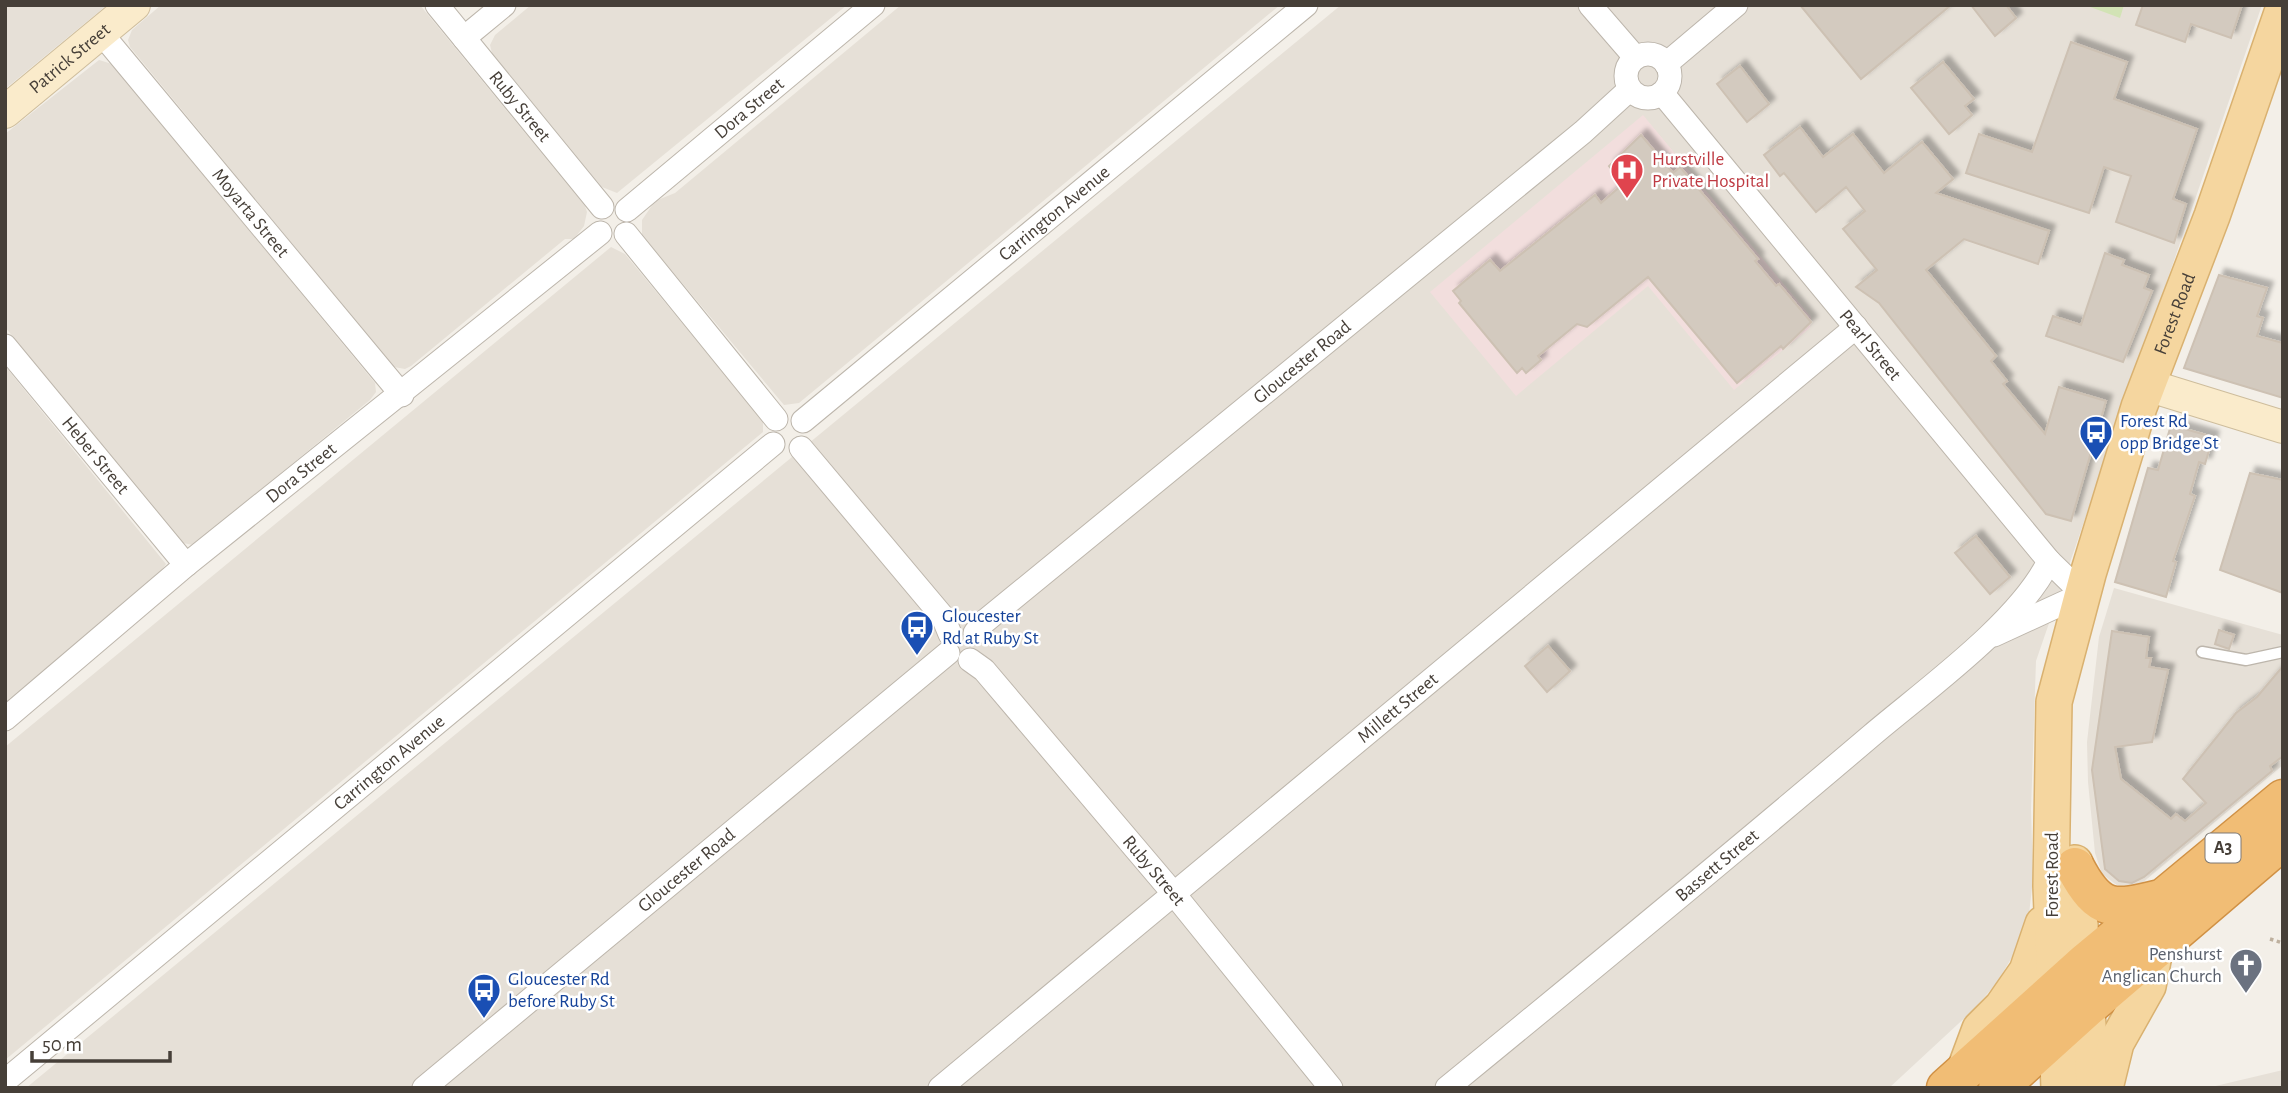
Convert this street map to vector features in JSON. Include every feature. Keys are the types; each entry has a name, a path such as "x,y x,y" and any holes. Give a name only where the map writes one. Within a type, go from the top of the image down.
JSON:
{"highway":[{"name":"A3","path":"1955,1080 2085,963 2283,799"},
{"name":"A3","path":"1998,1088 2056,1034 2283,840"},
{"path":"2063,876 2101,902 2133,905 2164,898"}],"main road":[{"name":"Forest Road","path":"2059,1088 2053,991 2063,876 2068,748 2078,608 2147,385 2211,216 2283,10"},
{"name":"Forest Road","path":"2063,876 2085,963 2094,1088"},
{"path":"1955,1080 1980,1029 2002,1007 2027,971 2063,876"},
{"path":"2105,1088 2116,1043 2148,986 2155,950"}],"street":[{"name":"Patrick Street","path":"5,112 134,5"},
{"name":"Ruby Street","path":"437,5 602,207"},
{"path":"464,38 504,5"},
{"name":"Dora Street","path":"627,210 873,5"},
{"name":"Carrington Avenue","path":"803,421 1306,5"},
{"path":"1590,5 1635,57"},
{"path":"1667,64 1737,5"},
{"name":"Moyarta Street","path":"101,33 401,395"},
{"path":"1655,55 1667,64 1669,82 1656,97 1641,98 1629,90 1625,76 1635,57 1655,55"},
{"name":"Gloucester Road","path":"424,1088 956,649 980,648 975,633 984,622 1583,132 1629,90"},
{"name":"Pearl Street","path":"1662,93 2049,561 2078,608"},
{"path":"614,203 627,210 631,223 625,234 614,239 600,233 596,218 602,207 614,203"},
{"name":"Dora Street","path":"5,719 186,565 600,233"},
{"path":"625,234 776,419"},
{"name":"Millett Street","path":"940,1088 1856,327"},
{"name":"Heber Street","path":"5,346 186,565"},
{"path":"2147,385 2283,427"},
{"path":"793,415 803,421 808,435 801,448 786,453 773,444 770,435 776,419 793,415"},
{"name":"Carrington Avenue","path":"5,1081 773,444"},
{"name":"Ruby Street","path":"801,448 943,617 956,649 984,670 1174,894 1331,1088"},
{"name":"Bassett Street","path":"1447,1088 1725,860 1985,639 2034,589 2049,561"},
{"name":"Bassett Street","path":"1985,639 2078,608"}],"lane":[{"path":"2202,652 2246,660 2283,652"}],"path":[{"path":"2270,939 2283,943"}],"shaded area":[{"path":"5,5 107,5 5,89"},
{"path":"161,5 420,5 585,206 587,212 584,226 574,239 565,239 411,366 405,369 394,367 130,47 128,40 132,30"},
{"path":"531,5 847,5 617,193 602,187 492,53 490,45 495,35"},
{"path":"901,5 1280,5 799,403 784,405 642,235 642,220 655,201 675,193"},
{"path":"1341,5 2262,5 2036,661 2031,810 2033,879 2029,914 2018,947 1996,984 1971,1012 1889,1088 26,1088"},
{"path":"99,60 112,64 375,383 376,392 370,400 193,545 183,543 5,327 5,134"},
{"name":"Hurstville Private Hospital","path":"1643,115 1811,317 1810,328 1734,390 1648,286 1516,396 1430,292"},
{"path":"611,247 625,254 763,421 763,432 5,1060 5,747"},
{"path":"5,366 166,564 157,577 5,702"},
{"path":"2114,588 2283,635 2283,765 2141,884 2129,887 2118,886 2102,874 2095,853 2088,782 2087,742 2099,637"},
{"path":"2283,1070 2283,1088 2207,1088"}],"green space":[{"path":"2085,5 2124,5 2120,18"}],"building":[{"path":"1800,5 1951,5 1861,79"},
{"path":"1971,5 2006,5 2016,18 1995,36"},
{"path":"2143,5 2242,5 2231,38 2191,24 2185,42 2136,25"},
{"path":"2071,42 2127,62 2114,99 2197,129 2173,199 2186,204 2174,243 2116,222 2131,176 2104,167 2089,213 1966,173 1979,134 2032,152"},
{"path":"1943,62 1974,99 1965,106 1972,115 1949,134 1911,88"},
{"path":"1740,66 1769,104 1747,122 1717,84"},
{"path":"1800,127 1823,157 1853,134 1884,173 1922,142 1953,179 1936,193 2049,231 2038,264 1964,239 1926,270 1996,356 1991,361 2007,381 2003,384 2045,434 2059,387 2106,401 2071,521 2046,514 1879,303 1856,287 1877,270 1843,229 1865,211 1846,187 1816,212 1784,173 1780,176 1764,155"},
{"name":"Hurstville Private Hospital","path":"1641,135 1673,173 1680,167 1758,259 1755,261 1776,286 1779,284 1811,322 1783,349 1781,346 1737,383 1648,277 1587,327 1577,324 1538,356 1541,360 1526,373 1522,368 1517,373 1459,303 1461,301 1453,291 1490,260 1500,271 1595,195 1601,203 1623,184 1609,166"},
{"path":"2105,253 2124,260 2122,265 2149,275 2144,288 2152,291 2123,362 2046,336 2053,316 2081,325"},
{"path":"2219,275 2267,288 2257,316 2263,318 2257,336 2283,343 2283,398 2184,368"},
{"path":"2171,425 2213,437 2205,464 2199,462 2190,494 2195,496 2173,561 2176,562 2166,597 2115,582 2148,468 2158,470"},
{"path":"2250,473 2283,480 2283,593 2220,570"},
{"path":"1976,536 2010,577 1990,594 1955,553"},
{"path":"2219,630 2234,635 2229,649 2215,644"},
{"path":"2112,631 2149,637 2146,658 2151,658 2149,667 2168,670 2152,742 2115,747 2121,779 2171,819 2176,814 2185,821 2206,803 2183,779 2236,713 2257,697 2283,666 2283,756 2270,766 2272,771 2144,877 2132,883 2119,881 2105,869 2092,770"},
{"path":"1548,646 1570,671 1547,692 1525,666"}],"place":[{"name":"Hurstville Private Hospital","path":"1627,200"},
{"name":"Forest Rd opp Bridge St","path":"2096,462"},
{"name":"Gloucester Rd at Ruby St","path":"917,657"},
{"name":"Penshurst Anglican Church","path":"2246,995"},
{"name":"Gloucester Rd before Ruby St","path":"484,1020"}]}
